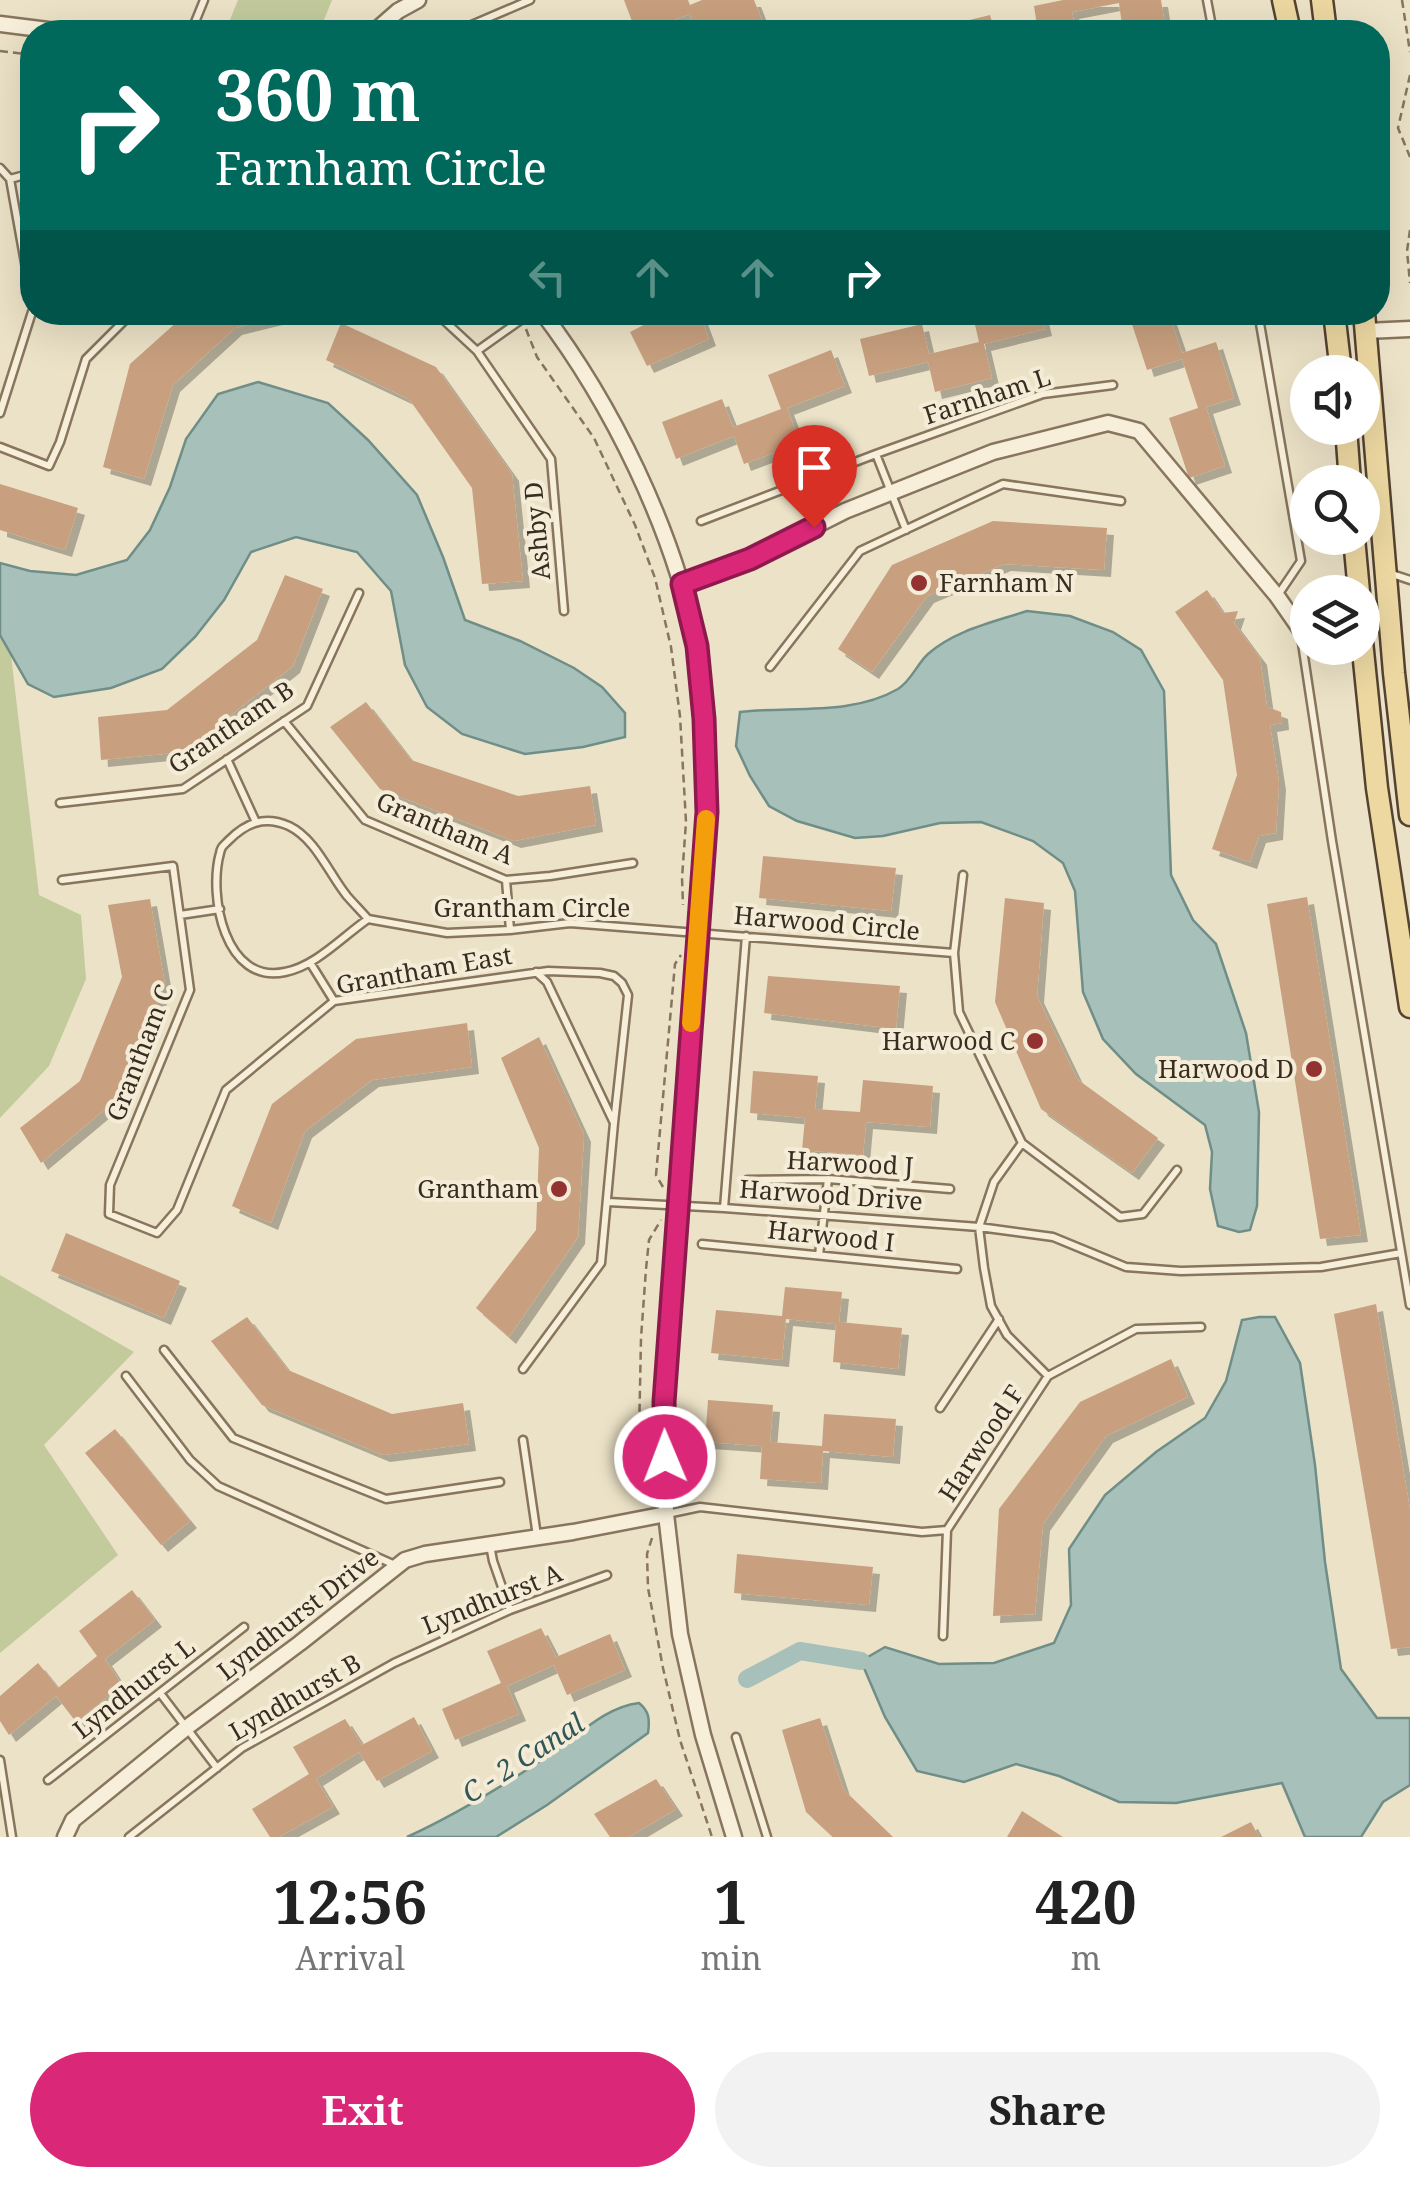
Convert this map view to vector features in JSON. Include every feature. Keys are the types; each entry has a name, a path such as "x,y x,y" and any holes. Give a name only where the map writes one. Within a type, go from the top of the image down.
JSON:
{"main road":[{"path":"1336,325 1339,355"},
{"path":"1365,325 1386,571 1404,710 1410,815"},
{"path":"1365,665 1377,788 1410,1007"},
{"path":"1375,665 1378,677 1404,710"}],"street":[{"path":"388,20 418,0"},
{"path":"551,325 588,378 638,470 682,584 697,646 707,812 664,1402 666,1514 680,1634 703,1735 734,1837"},
{"path":"1384,325 1410,329"},
{"path":"682,584 750,559 846,511 994,452 1108,423 1139,431 1290,615"},
{"name":"Lyndhurst Drive","path":"65,1837 73,1820 186,1728 414,1556 666,1514"}],"lane":[{"path":"483,20 530,0"},
{"path":"0,168 10,179 20,232"},
{"path":"10,179 20,176"},
{"path":"0,413 28,325"},
{"path":"0,447 49,466 86,359 120,325"},
{"name":"Ashby D","path":"448,325 477,351 551,459 564,611"},
{"path":"477,351 514,325"},
{"path":"1260,325 1301,561 1277,596"},
{"name":"Farnham L","path":"701,521 1042,394 1112,385"},
{"path":"876,454 906,530"},
{"path":"770,667 860,551 1004,484 1121,502"},
{"path":"1386,571 1410,580"},
{"name":"Grantham B","path":"60,803 182,788 307,706 358,593"},
{"path":"1305,665 1410,1305"},
{"name":"Grantham A","path":"284,721 365,820 506,880 633,864"},
{"path":"228,759 256,820"},
{"path":"256,820 275,821 305,838 368,919 311,964 282,974 257,971 239,960 226,940 220,909 220,849 238,830 256,820"},
{"name":"Grantham C","path":"62,880 172,866 190,990 110,1185 109,1214 157,1233 177,1210"},
{"path":"954,953 963,875"},
{"path":"506,880 510,930"},
{"path":"180,915 220,909"},
{"name":"Grantham Circle","path":"368,919 446,932 570,923 697,932"},
{"name":"Harwood Circle","path":"697,932 954,953 959,1012 1022,1143"},
{"path":"724,1208 746,936"},
{"path":"311,964 334,1001"},
{"path":"524,1369 600,1263 614,1124 547,982 536,972"},
{"name":"Grantham East","path":"177,1210 226,1090 334,1001 536,972 614,976 628,995 614,1124"},
{"path":"1048,1376 1007,1335 992,1306 979,1227 994,1182 1022,1143 1120,1217 1143,1214 1177,1170"},
{"path":"819,1255 828,1179"},
{"name":"Harwood J","path":"748,1180 828,1179 950,1189"},
{"name":"Harwood Drive","path":"608,1202 979,1227"},
{"path":"979,1227 1053,1237 1126,1267 1181,1271 1320,1267 1401,1253"},
{"name":"Harwood I","path":"702,1244 957,1269"},
{"path":"940,1408 999,1320"},
{"name":"Harwood F","path":"943,1636 947,1530 1048,1376 1136,1328 1201,1327"},
{"path":"164,1350 234,1438 368,1492 386,1499 500,1482"},
{"path":"126,1376 190,1460 218,1486 396,1566"},
{"path":"523,1440 537,1537"},
{"path":"666,1514 700,1507 922,1532 947,1530"},
{"path":"490,1543 510,1610"},
{"name":"Lyndhurst A","path":"394,1663 510,1610 607,1575"},
{"name":"Lyndhurst L","path":"48,1780 244,1627"},
{"name":"Lyndhurst B","path":"130,1837 242,1748 394,1663"},
{"path":"160,1693 218,1768"},
{"path":"736,1737 766,1837"},
{"path":"0,1760 12,1837"}],"path":[{"path":"1402,0 1410,52"},
{"path":"1410,74 1398,128 1410,157"},
{"path":"1410,230 1410,284"},
{"path":"530,338 537,358 594,438 655,578 671,647 680,716 686,822 683,906"},
{"path":"665,1190 656,1175 665,1056 675,964 683,953"},
{"path":"647,1505 638,1487 641,1338 649,1240 662,1220"},
{"path":"652,1539 646,1554 657,1636 680,1740 712,1837"}],"green space":[{"path":"238,0 332,0 324,20 230,20"},
{"path":"0,561 39,895 81,915 86,979 49,1066 0,1118"},
{"path":"0,1275 134,1352 44,1445 118,1555 0,1653"}],"water":[{"path":"258,382 328,403 368,440 417,495 465,620 520,641 602,687 625,713 625,737 525,754 462,734 427,707 405,665 391,591 357,552 296,537 251,552 224,600 195,637 162,669 111,688 54,697 28,684 0,635 0,563 30,571 76,575 127,560 150,530 186,439 218,394"},
{"path":"1027,611 1070,616 1113,632 1141,650 1164,691 1171,875 1193,920 1216,944 1246,1033 1259,1112 1257,1206 1250,1230 1239,1232 1218,1226 1210,1189 1212,1152 1205,1125 1136,1074 1103,1039 1083,992 1075,891 1063,863 1033,841 981,822 940,823 855,838 797,821 769,806 736,746 740,712 841,707 880,697 903,686 928,654 950,639"},
{"path":"1275,1317 1300,1363 1341,1669 1377,1718 1410,1718 1410,1785 1383,1802 1361,1837 1305,1837 1282,1783 1176,1803 1119,1802 1059,1776 1016,1764 964,1782 917,1771 885,1717 861,1661 885,1647 939,1664 994,1663 1054,1643 1071,1605 1069,1549 1105,1495 1205,1418 1226,1381 1242,1320"},
{"path":"639,1703 648,1716 648,1733 496,1837 407,1837 499,1787 604,1716"}],"building":[{"path":"624,0 688,0 690,5 702,0 754,0 762,20 692,20 690,14 674,20 632,20"},
{"path":"1063,0 1161,0 1164,20 1121,20 1119,3 1072,12 1074,20 1036,20 1034,6"},
{"path":"174,325 247,325 235,328 173,385 144,479 103,467 130,364"},
{"path":"340,325 345,325 436,367 512,474 523,581 482,584 472,488 409,399 326,360"},
{"path":"644,325 704,325 709,339 647,366 630,332"},
{"path":"922,325 929,354 979,342 975,325 1044,325 1045,329 984,344 992,378 935,392 928,362 869,376 860,339"},
{"path":"1132,325 1172,325 1182,353 1216,342 1234,398 1206,407 1225,466 1189,478 1169,418 1198,408 1182,359 1147,370"},
{"path":"831,350 845,386 787,408 800,443 744,464 734,436 676,459 662,422 722,399 733,427 781,409 768,375"},
{"path":"0,484 78,508 65,550 0,530"},
{"name":"Farnham N","path":"993,521 1107,528 1104,570 1004,564 927,596 872,672 838,649 892,565"},
{"path":"285,575 323,589 293,666 184,752 101,760 98,717 167,710 257,640"},
{"path":"1207,590 1223,613 1238,611 1234,623 1260,658 1267,707 1281,712 1282,723 1270,725 1279,783 1276,833 1259,836 1250,862 1212,849 1237,775 1223,680 1175,612"},
{"path":"366,702 411,760 518,796 590,786 596,825 514,841 380,789 330,727"},
{"path":"763,856 896,868 891,911 759,898"},
{"name":"Harwood D","path":"1307,897 1361,1235 1320,1239 1267,904"},
{"name":"Harwood C","path":"1005,898 1044,903 1037,996 1077,1079 1158,1138 1132,1173 1041,1109 995,1002"},
{"path":"150,899 165,985 116,1100 41,1163 20,1128 80,1081 122,977 108,905"},
{"path":"768,976 900,986 896,1029 764,1013"},
{"path":"467,1023 472,1067 372,1080 305,1131 271,1223 232,1206 272,1104 356,1039"},
{"name":"Grantham","path":"539,1037 584,1135 578,1237 509,1337 476,1308 536,1230 539,1148 501,1058"},
{"path":"753,1071 818,1076 815,1109 860,1112 863,1080 933,1086 930,1127 866,1122 863,1155 802,1150 805,1118 750,1113"},
{"path":"66,1233 180,1281 164,1318 51,1271"},
{"path":"785,1287 842,1292 839,1322 902,1328 898,1369 833,1362 836,1324 786,1319 782,1360 711,1353 716,1310 782,1316"},
{"path":"1376,1304 1410,1510 1410,1647 1391,1649 1334,1314"},
{"path":"247,1317 288,1370 392,1414 463,1403 469,1444 383,1455 262,1405 211,1341"},
{"path":"1171,1359 1188,1397 1106,1436 1043,1524 1035,1614 993,1616 999,1509 1080,1402"},
{"path":"708,1400 773,1405 770,1442 822,1446 824,1414 896,1419 893,1457 823,1451 821,1483 760,1479 762,1446 705,1442"},
{"path":"115,1429 190,1521 161,1545 85,1453"},
{"path":"737,1554 873,1567 869,1605 734,1593"},
{"path":"132,1590 155,1620 105,1659 122,1685 76,1722 56,1696 9,1735 0,1721 0,1696 38,1663 58,1688 97,1656 79,1631"},
{"path":"541,1628 556,1657 610,1634 625,1670 567,1695 554,1665 507,1686 519,1714 455,1740 442,1709 501,1683 487,1651"},
{"path":"414,1717 432,1751 377,1781 359,1752 316,1779 333,1807 279,1837 270,1837 252,1809 309,1774 293,1747 345,1719 362,1745"},
{"path":"820,1718 843,1789 893,1837 833,1837 806,1812 782,1730"},
{"path":"656,1779 676,1809 629,1837 610,1837 594,1814"},
{"path":"1022,1811 1063,1837 1007,1837"},
{"path":"1251,1822 1259,1837 1221,1837"}],"waterway":[{"name":"C - 2 Canal","path":"747,1679 800,1651 861,1661"}],"slow traffic":[{"path":"691,1023 706,819"}],"place":[{"name":"Farnham N","path":"919,583"},
{"name":"Harwood C","path":"1035,1041"},
{"name":"Harwood D","path":"1314,1069"},
{"name":"Grantham","path":"559,1189"}],"route":[{"path":"665,1457 664,1402 707,812 697,646 682,584 750,559 814,527"}]}
